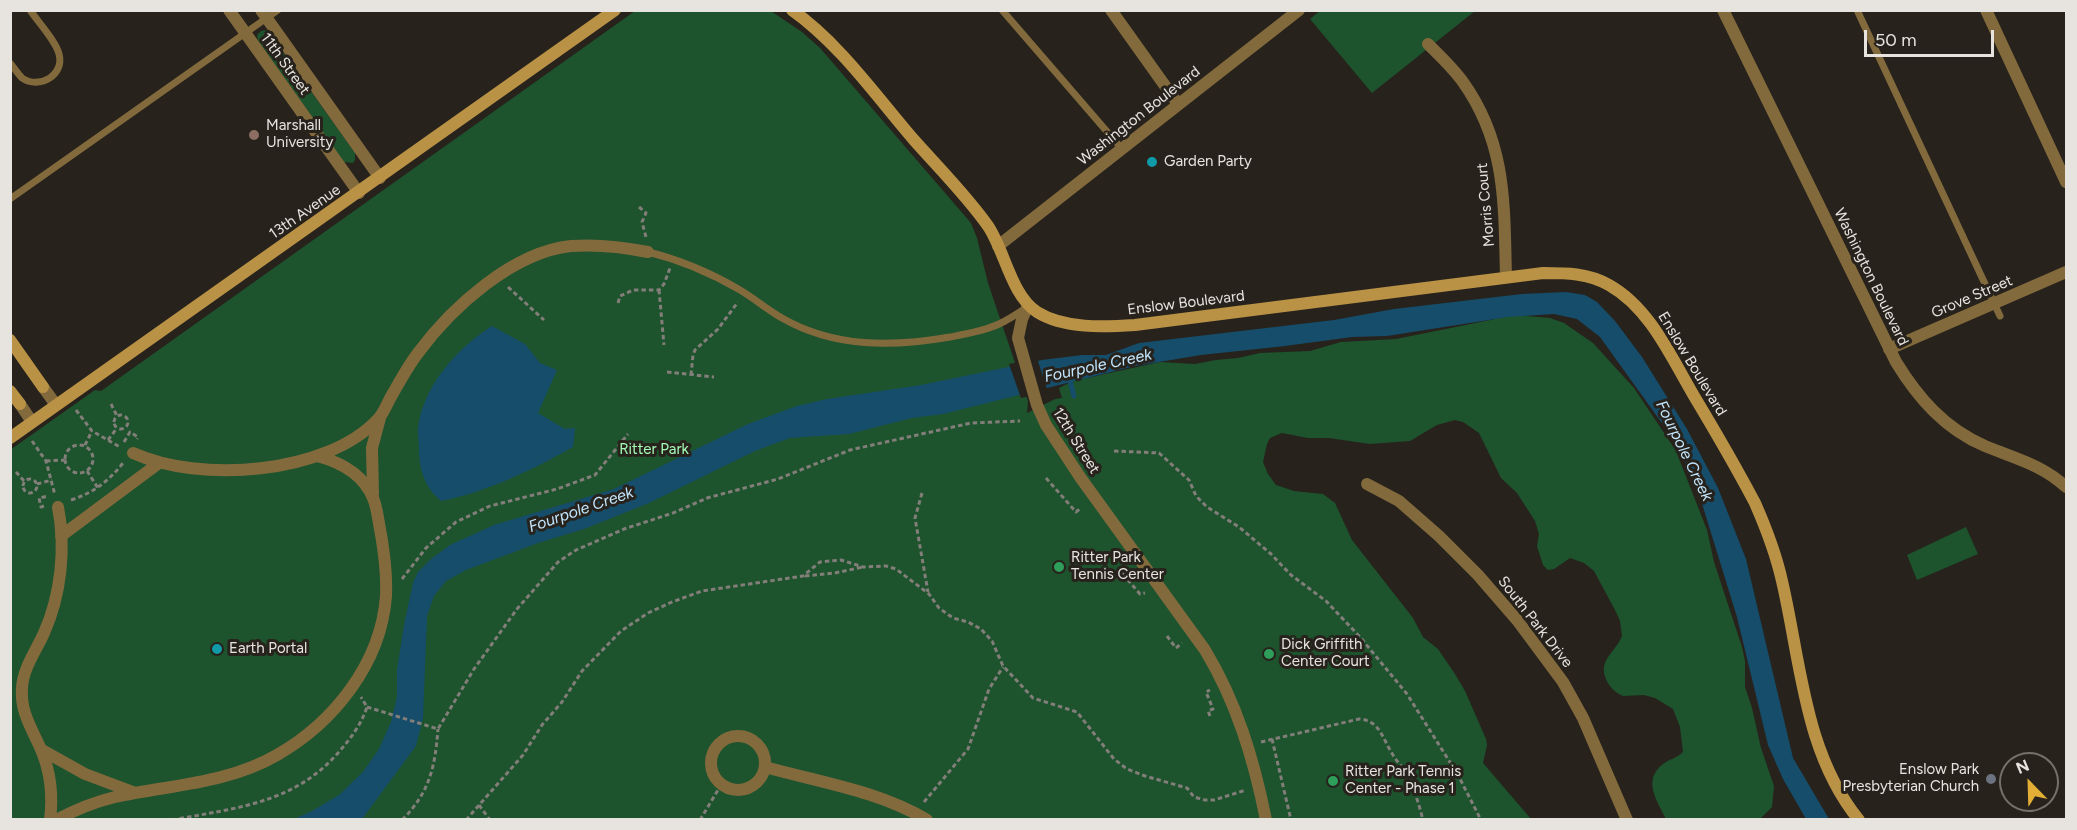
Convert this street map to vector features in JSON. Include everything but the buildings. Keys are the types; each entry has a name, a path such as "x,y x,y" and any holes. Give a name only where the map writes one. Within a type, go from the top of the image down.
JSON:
{"street":[{"name":"11th Street","path":"229,10 359,193"},
{"name":"13th Avenue","path":"10,438 615,10"},
{"path":"792,10 816,29 857,73 986,224 1029,306"},
{"path":"1111,10 1178,104"},
{"name":"Washington Boulevard","path":"998,246 1299,10"},
{"name":"Washington Boulevard","path":"1724,10 1889,349 1916,393 1931,410 1963,435 2030,462 2047,471 2067,488"},
{"path":"1986,10 2067,182"},
{"name":"11th Street","path":"264,14 380,178"},
{"name":"Morris Court","path":"1428,44 1461,80 1485,118 1493,140 1501,182 1506,278"},
{"path":"56,819 98,802 178,787 231,774 275,756 310,732 339,705 363,670 380,627 386,591 385,557 372,483 372,448 380,418 403,374 433,334 473,295 515,266 543,253 570,246 594,245 648,252"},
{"name":"Grove Street","path":"1889,349 2067,272"},
{"name":"Enslow Boulevard","path":"1029,306 1038,313 1067,323 1118,326 1506,278 1570,273 1590,276 1610,285 1643,313 1661,340 1738,471 1767,529 1782,582 1814,732 1824,762 1837,789 1859,819"},
{"name":"12th Street","path":"1029,306 1018,331 1020,349 1037,405 1055,441 1188,625 1222,677 1248,745 1266,819"},
{"path":"10,340 56,405"},
{"path":"10,392 32,422"},
{"path":"131,452 159,463 193,469 229,471 282,464 317,456 357,435 380,418"},
{"path":"317,456 344,466 366,485 374,499"},
{"path":"61,536 159,463"},
{"name":"South Park Drive","path":"1368,484 1399,501 1440,536 1478,575 1531,638 1563,682 1583,718 1627,819"},
{"path":"50,819 49,771 24,712 21,698 22,683 29,662 51,616 56,597 61,536 57,502"},
{"path":"746,737 761,749 765,758 765,767 756,784 739,791 729,790 721,785 711,769 710,760 713,750 719,743 727,738 746,737"},
{"path":"42,750 85,774 136,794"},
{"path":"765,767 884,801 915,812 927,819"}],"lane":[{"path":"10,63 23,78 31,82 50,79 57,71 59,54 30,10"},
{"path":"10,199 245,33 264,14 278,10"},
{"path":"1002,10 1122,149"},
{"path":"1857,10 2000,316"},
{"path":"648,252 679,260 705,271 741,290 782,318 803,328 824,336 848,341 901,344 959,335 996,326 1029,306"}],"path":[{"path":"639,207 646,213 642,222 646,237"},
{"path":"664,345 659,290 668,273"},
{"path":"504,282 544,320"},
{"path":"618,303 620,296 628,292 659,290"},
{"path":"691,375 695,350 718,329 736,305"},
{"path":"667,372 714,377"},
{"path":"111,404 117,416"},
{"path":"73,406 92,431 131,452"},
{"path":"117,416 125,416 128,423 124,429 117,428"},
{"path":"117,416 114,422 117,428"},
{"path":"402,819 416,806 432,776 438,729 474,669 517,609 558,562 576,550 624,529 673,513 707,498 778,479 850,450 971,423 1020,421"},
{"path":"108,440 117,428"},
{"path":"85,446 92,431"},
{"path":"57,502 39,498 41,507 83,496 98,488 112,476 131,452 138,437 130,432 121,447"},
{"path":"386,591 401,580 426,548 456,522 490,506 579,483 595,475 628,434"},
{"path":"29,437 46,461 57,502"},
{"path":"85,446 92,453 91,467 83,473 73,472 64,460 67,451 70,447 85,446"},
{"path":"1114,451 1159,453 1189,480 1196,496 1207,507 1239,527 1292,575 1326,601 1360,637 1407,694 1458,775 1481,819"},
{"path":"46,461 64,460"},
{"path":"87,471 98,488"},
{"path":"16,472 24,481"},
{"path":"24,481 32,478 37,484"},
{"path":"1046,478 1059,496 1061,494 1076,512 1081,508"},
{"path":"37,484 52,480"},
{"path":"24,481 22,488 27,493 35,491 37,484"},
{"path":"922,493 915,518 929,594"},
{"path":"803,576 820,562 830,560 841,560 863,567"},
{"path":"466,819 524,755 542,725 562,702 582,671 621,631 648,613 702,591 835,573 863,567 886,566 896,569 929,594 939,608 954,618 981,629 992,641 1003,666 1033,698 1077,712 1114,759 1127,768 1186,788 1194,796 1205,800 1214,800 1247,789"},
{"path":"1117,579 1123,574 1140,594 1145,593"},
{"path":"1167,636 1174,649 1182,643"},
{"path":"923,803 968,749 989,689 1003,666"},
{"path":"1210,716 1208,711 1213,709 1206,692 1211,690"},
{"path":"358,694 367,707 438,729"},
{"path":"172,819 267,800 300,785 320,771 352,737 367,707"},
{"path":"1261,742 1359,719 1368,720 1378,727 1392,754 1406,772 1423,819"},
{"path":"1272,740 1291,819"},
{"path":"700,819 721,785"},
{"path":"478,806 490,819"}],"green space":[{"path":"1321,10 1475,11 1372,93 1310,19"},
{"name":"Ritter Park","path":"635,11 771,11 802,32 820,48 971,223 988,283 1028,401 1027,413 1055,399 1062,398 1059,388 1073,381 1160,362 1195,364 1260,353 1310,351 1341,342 1396,339 1515,315 1550,318 1564,323 1593,343 1634,388 1676,451 1707,530 1714,562 1742,647 1745,661 1745,687 1774,786 1772,807 1760,819 1666,819 1652,784 1657,770 1683,752 1680,727 1673,709 1655,698 1644,695 1623,696 1609,685 1604,667 1622,636 1620,621 1594,571 1584,563 1570,558 1554,569 1548,570 1543,565 1537,546 1539,534 1535,521 1517,493 1501,478 1479,433 1463,422 1455,420 1437,425 1410,441 1370,444 1282,433 1270,438 1263,462 1276,485 1294,491 1323,494 1335,503 1352,540 1413,618 1423,637 1438,649 1455,674 1486,739 1483,763 1531,819 11,819 10,450 95,390 101,391"},
{"path":"267,30 355,153 353,163 344,162 258,41 257,35"},
{"path":"1966,527 1978,554 1917,580 1907,555"}],"water":[{"name":"Fourpole Creek","path":"1566,292 1585,295 1597,302 1615,321 1642,357 1687,429 1718,488 1746,559 1793,758 1829,819 1806,819 1783,779 1768,745 1737,617 1695,481 1669,433 1600,337 1577,319 1554,314 1508,317 1387,336 1352,337 1201,355 1135,366 943,414 912,418 849,434 790,438 755,451 649,503 584,529 538,543 466,570 446,581 434,596 427,616 423,718 416,746 362,819 292,820 339,795 363,772 379,749 391,722 397,697 397,670 404,625 413,583 418,572 450,545 494,525 614,489 748,424 797,406 827,399 921,385 1042,360 1082,355 1106,355 1139,343 1334,320 1394,309 1522,294"},
{"path":"492,326 525,344 540,363 557,370 538,413 565,429 575,428 573,447 509,479 475,492 441,501 427,485 421,466 418,429 421,413 434,383 444,370 467,345"}],"pier":[{"path":"1037,358 1048,392 1021,398 1009,364"}],"waterway":[{"name":"Fourpole Creek","path":"1069,377 1074,396"}],"place":[{"name":"Marshall University","path":"254,135"},
{"name":"Garden Party","path":"1152,162"},
{"name":"Ritter Park Tennis Center","path":"1059,567"},
{"name":"Earth Portal","path":"217,649"},
{"name":"Dick Griffith Center Court","path":"1269,654"},
{"name":"Enslow Park Presbyterian Church","path":"1991,779"},
{"name":"Ritter Park Tennis Center - Phase 1","path":"1333,781"}]}
